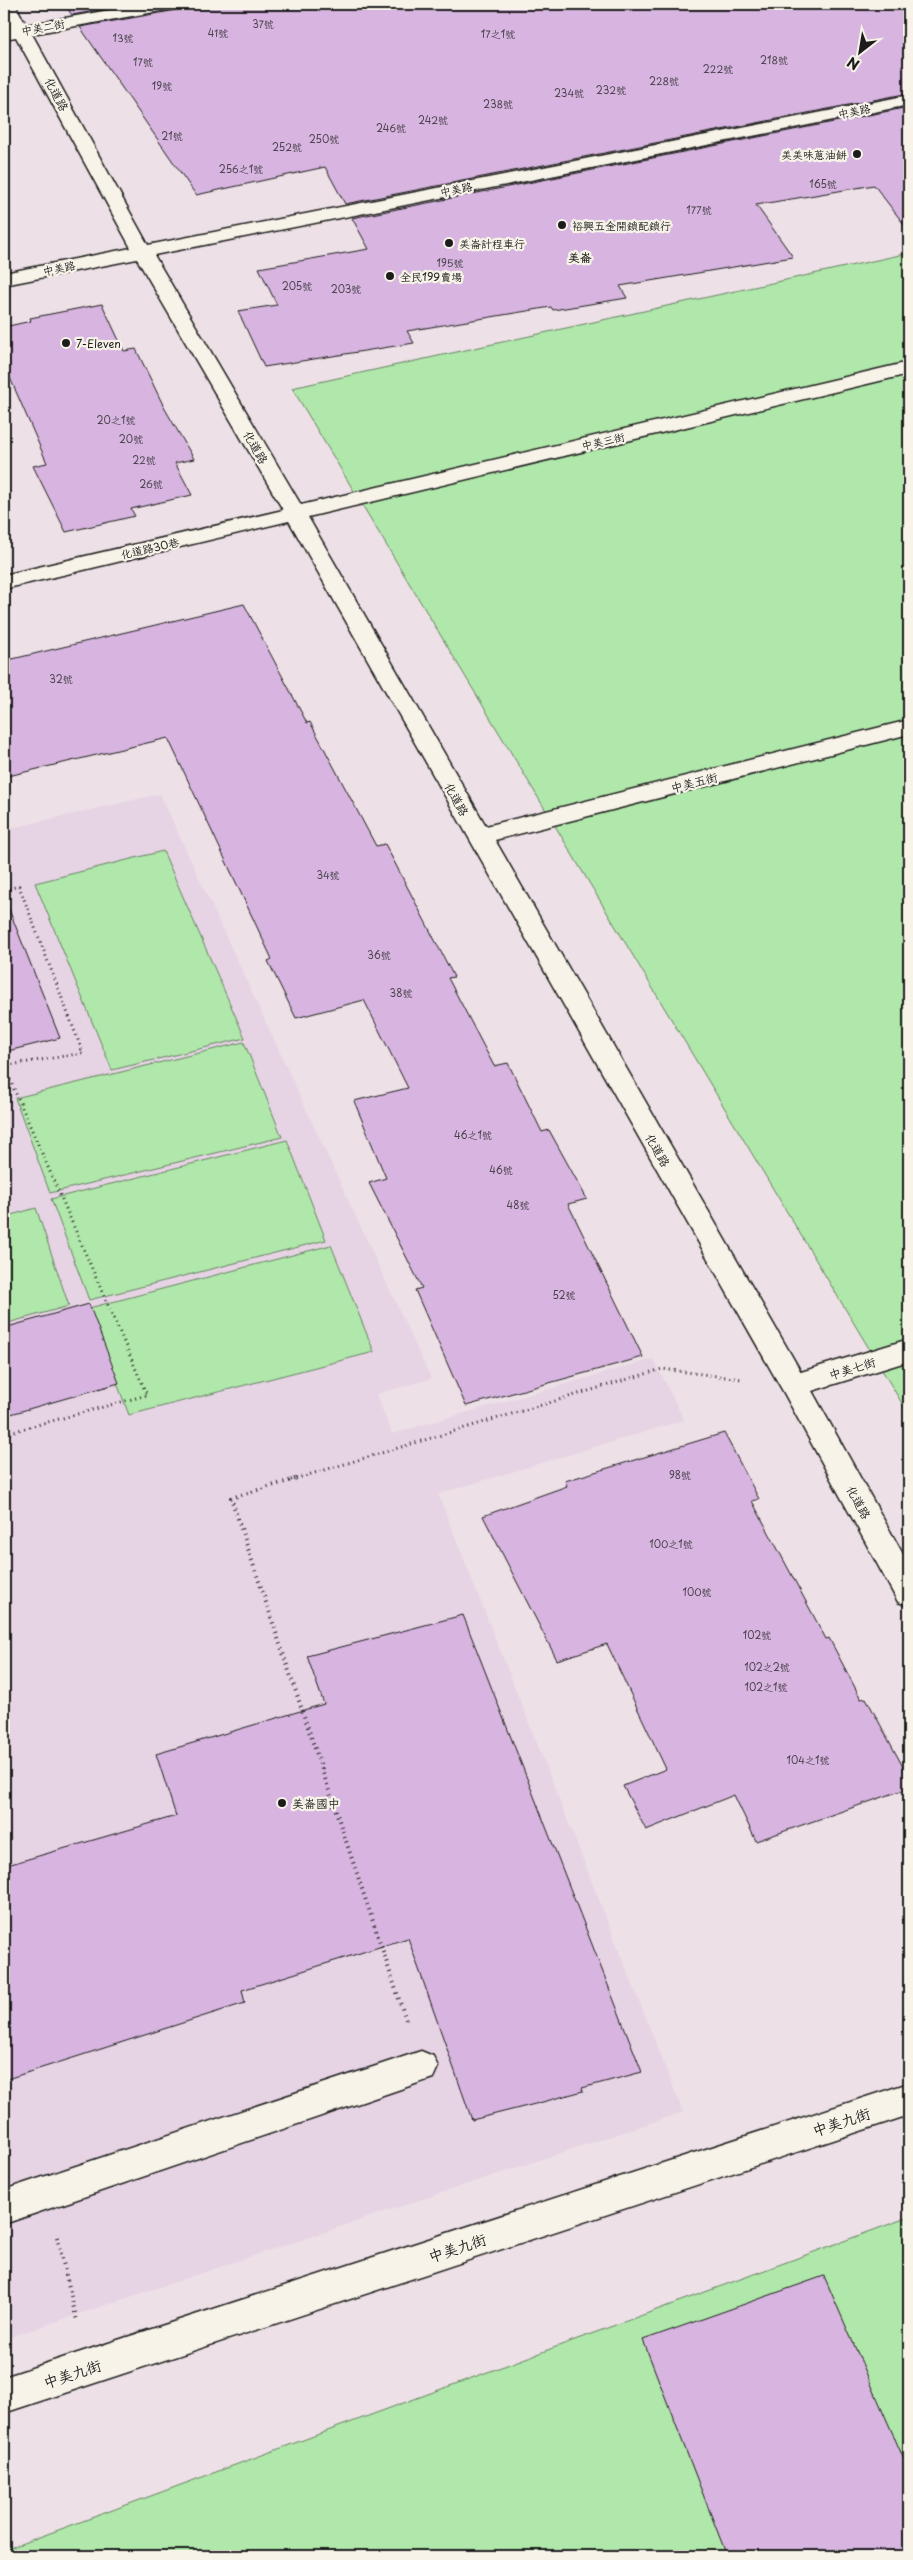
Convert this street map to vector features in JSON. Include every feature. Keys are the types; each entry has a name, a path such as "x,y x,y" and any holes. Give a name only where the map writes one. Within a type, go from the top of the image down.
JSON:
{"street":[{"name":"化道路","path":"6,4 13,32 296,514 478,836 794,1386 909,1593"},
{"name":"中美二街","path":"13,32 171,4"},
{"name":"中美路","path":"4,279 909,100"},
{"name":"中美三街","path":"296,514 909,368"},
{"name":"化道路30巷","path":"4,582 296,514"},
{"name":"中美五街","path":"478,836 909,727"},
{"name":"中美七街","path":"794,1386 909,1350"},
{"path":"4,2207 422,2066"},
{"name":"中美九街","path":"4,2395 909,2099"}],"path":[{"path":"4,890 20,886 83,1053 4,1066 147,1395 4,1434"},
{"path":"422,2066 231,1498 662,1369 794,1386"},
{"path":"47,2192 89,2368"}],"shaded area":[{"name":"美崙國中","path":"160,794 431,1379 376,1394 392,1434 653,1359 684,1420 438,1494 683,2112 4,2339 4,820 8,829"}],"green space":[{"path":"909,253 909,1415 292,388"},
{"path":"163,851 245,1038 112,1070 35,883"},
{"path":"244,1042 282,1137 50,1193 15,1098"},
{"path":"287,1140 326,1240 89,1300 51,1199"},
{"path":"36,1208 69,1306 4,1324 4,1217"},
{"path":"331,1245 374,1352 129,1415 89,1308"},
{"path":"909,2217 909,2556 4,2556 4,2550"}],"building":[{"path":"64,4 134,4 72,15"},
{"path":"182,4 909,4 909,93 345,204 325,167 196,195 80,27 177,10"},
{"path":"909,107 909,231 874,185 756,205 793,257 620,286 627,298 553,310 551,307 407,331 414,343 264,367 238,311 277,305 259,268 369,249 352,218"},
{"path":"102,304 124,351 136,349 165,409 194,459 175,463 192,495 131,509 135,516 66,532 33,466 47,463 4,364 4,327 31,321 30,318"},
{"path":"244,604 307,723 310,722 376,846 385,844 454,977 448,978 494,1066 508,1063 542,1132 549,1130 587,1199 568,1204 643,1357 466,1406 415,1290 422,1288 369,1183 386,1178 354,1101 408,1088 364,1000 296,1018 268,961 272,959 168,738 4,777 4,661"},
{"path":"6,902 60,1038 4,1052 4,903"},
{"path":"89,1304 119,1383 4,1416 4,1328"},
{"path":"724,1433 759,1499 752,1501 826,1639 829,1638 861,1699 866,1698 909,1778 909,1788 756,1841 734,1795 646,1830 623,1786 666,1769 607,1644 557,1660 483,1516 567,1486 565,1481"},
{"path":"463,1615 642,2072 582,2088 583,2091 472,2120 408,1938 242,1990 245,2003 4,2080 4,1866 176,1816 156,1754 324,1704 307,1656"},
{"path":"824,2276 909,2471 909,2556 727,2556 643,2340"}],"place":[{"name":"美美味蔥油餅","path":"857,154"},
{"name":"裕興五金開鎖配鎖行","path":"562,225"},
{"name":"美崙計程車行","path":"449,243"},
{"name":"全民199賣場","path":"390,276"},
{"name":"7-Eleven","path":"66,343"},
{"name":"美崙國中","path":"282,1803"}],"district":[{"name":"美崙","path":"580,257"}]}
